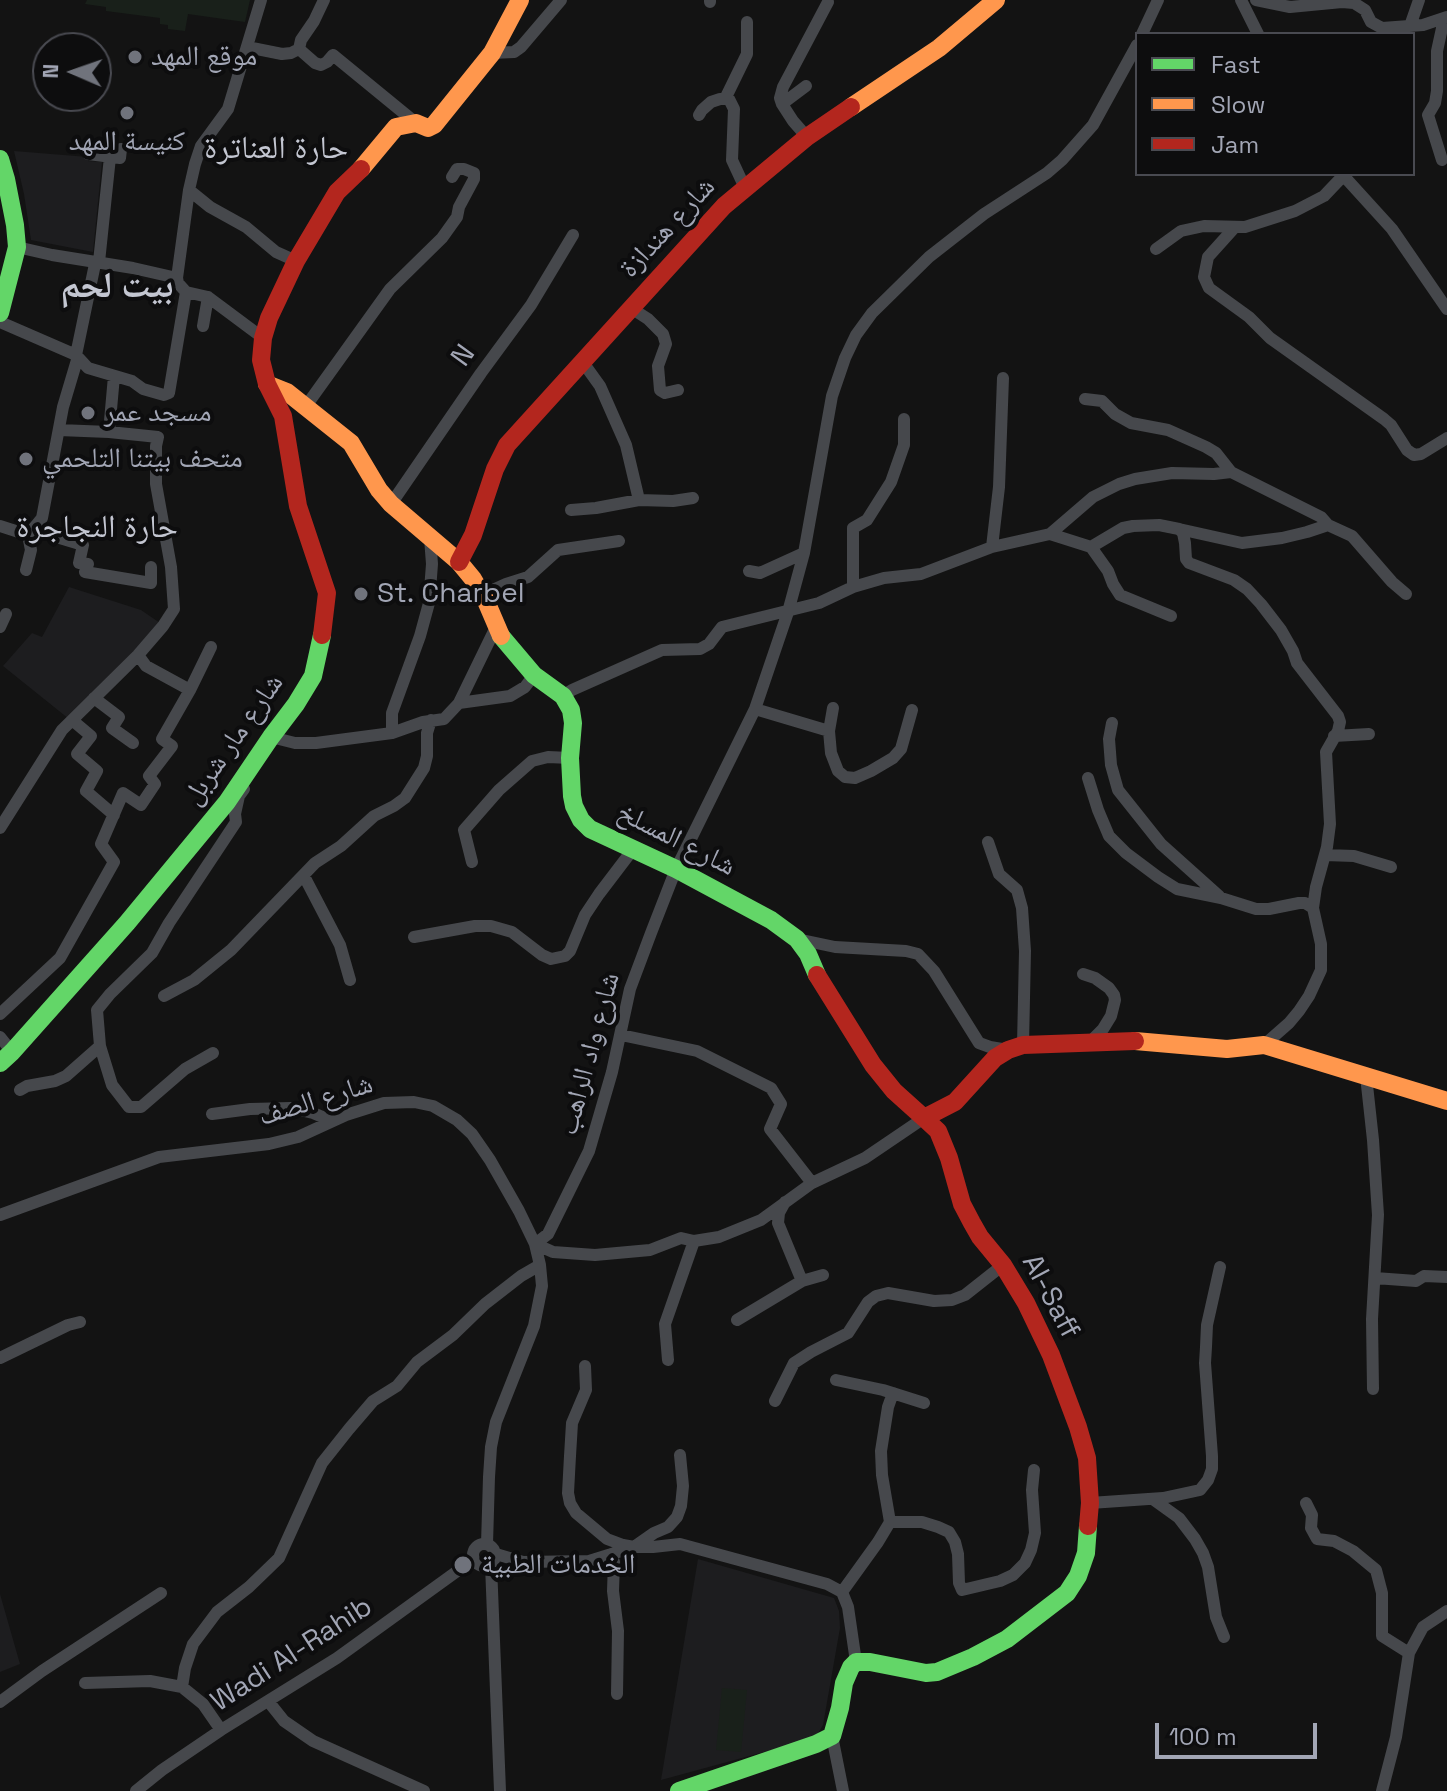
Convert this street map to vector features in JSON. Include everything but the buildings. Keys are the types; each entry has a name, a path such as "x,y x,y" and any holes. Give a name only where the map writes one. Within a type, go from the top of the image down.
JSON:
{"street":[{"path":"261,0 228,109 201,146 189,190 177,278 186,292 208,297 263,338 296,261 337,192 367,164 396,127 416,123"},
{"path":"299,49 324,0"},
{"path":"299,49 321,65 333,55 416,123 428,128 434,125 492,53 520,0"},
{"path":"492,53 514,52 521,47 561,0"},
{"name":"شارع هندازة","path":"459,562 473,535 491,479 507,445 724,206 807,137 939,48 996,0"},
{"path":"1143,32 1158,0"},
{"path":"1241,0 1257,32"},
{"path":"1256,0 1290,7 1354,3 1365,10 1371,22 1382,28 1423,25 1445,18"},
{"path":"1410,26 1419,0"},
{"path":"807,137 780,98 828,2"},
{"path":"1442,160 1428,115 1435,103 1437,51 1445,18"},
{"path":"725,99 747,54 747,22"},
{"path":"247,47 282,54 299,49"},
{"name":"شارع واد الراهب","path":"535,1244 548,1234 589,1151 621,1035 630,989 676,869 755,709 788,612 804,553 832,396 856,335 872,313 929,257 1062,160 1093,125 1135,49"},
{"path":"782,104 806,86"},
{"path":"699,115 711,102 729,99 734,109 732,160 745,188"},
{"path":"99,262 98,153 120,158 121,149"},
{"path":"0,159 17,247 0,313"},
{"path":"306,406 390,289 442,238 457,217 474,173 457,169 452,177"},
{"path":"1156,249 1181,231 1204,226 1245,227 1295,211 1324,196 1341,176"},
{"path":"1343,176 1392,229 1447,309"},
{"path":"189,190 210,207 246,227 276,252 296,261"},
{"path":"1235,227 1208,257 1204,277 1209,288 1249,317 1270,338 1384,419 1414,455 1447,438"},
{"name":"N","path":"391,504 531,305 573,235"},
{"path":"17,247 177,278"},
{"path":"26,570 31,532 42,518 95,264 99,262"},
{"path":"0,322 76,355 88,368 132,381 143,389 164,395 169,393 186,292"},
{"path":"203,326 208,297"},
{"path":"631,308 663,334 666,344 658,366 660,390 665,393 678,390"},
{"name":"شارع مار شربل","path":"6,1058 127,923 227,802 313,676 321,646 327,593 298,506 283,416 267,384 261,360 263,338"},
{"path":"582,361 600,386 626,445 639,500"},
{"path":"109,432 114,376"},
{"path":"992,547 999,487 1003,378"},
{"path":"267,384 287,392 351,443 391,504 459,562 482,595 502,638 534,675 563,696 662,650 700,649 709,644 722,627 788,612 819,603 853,587 884,578 921,574 992,547 1050,534 1093,497 1119,484 1150,476 1231,472"},
{"path":"1085,399 1102,401 1115,414 1131,423 1168,430 1216,453 1231,472 1352,536 1406,594"},
{"path":"853,587 853,528 867,520 891,482 904,445 904,419"},
{"path":"0,828 62,730 138,655 174,609 171,567 156,484 158,437 59,430"},
{"path":"571,510 639,500 693,498"},
{"path":"1091,547 1123,528 1133,526 1159,525 1242,543 1282,538 1328,525"},
{"path":"0,526 83,545 79,563 88,564 85,572 151,583 151,567"},
{"path":"1179,529 1183,533 1189,563 1234,580 1261,604 1293,651 1297,663 1340,722 1326,752 1330,824 1313,908 1321,944 1321,970 1309,996 1289,1023 1264,1045"},
{"path":"1050,534 1091,547 1120,595 1171,616"},
{"path":"392,733 392,713 429,603 430,538"},
{"path":"482,595 528,577 558,550 619,541"},
{"path":"749,571 760,573 804,553"},
{"path":"0,627 6,614"},
{"path":"271,737 295,743 316,743 392,733 431,720 444,719 459,703 496,627"},
{"path":"0,1014 60,958 114,862 101,844 123,793 141,805 155,784 149,776 172,746 162,739 211,647"},
{"path":"138,655 146,666 190,690"},
{"path":"459,703 510,696 525,687 534,675"},
{"name":"شارع المسلخ","path":"563,696 571,710 573,723 570,758 572,796 581,820 590,829 676,869 771,920 797,939 878,1072 924,1118"},
{"path":"94,698 119,717 112,728 133,743"},
{"path":"833,708 829,731 831,753 838,771 845,777 855,778 893,758 901,749 912,710"},
{"path":"755,709 829,731"},
{"path":"72,720 91,736 77,754 97,771 86,791 114,815"},
{"path":"164,996 194,980 231,950 315,863 341,846 374,816 405,798 424,768 431,720"},
{"path":"1112,723 1109,739 1111,765 1118,790 1161,844 1221,898"},
{"path":"1334,736 1369,734"},
{"path":"472,862 464,830 499,790 532,761 548,757 570,758"},
{"path":"213,1053 185,1069 141,1107 129,1107 112,1085 100,1046 97,1010 152,953 236,822 239,796 255,770 255,760"},
{"path":"1088,778 1109,836 1126,853 1177,889 1256,909 1299,903 1313,908"},
{"path":"988,842 999,874 1017,890 1022,908 1025,951 1015,1048"},
{"path":"414,937 491,926 512,932 551,959 565,956 585,915 634,848"},
{"path":"1325,855 1354,856 1391,867"},
{"path":"304,876 340,945 350,980"},
{"path":"797,939 835,947 918,954 934,971 979,1043 990,1047 1129,1041 1227,1049 1264,1045 1447,1101"},
{"path":"1083,974 1109,988 1115,1000 1111,1016 1089,1043"},
{"path":"621,1035 697,1051 771,1088 781,1104 770,1129 812,1183"},
{"path":"0,1037 6,1058"},
{"path":"20,1090 66,1076 100,1046"},
{"path":"535,1244 553,1252 595,1255 650,1250 681,1238 694,1241 719,1237 761,1220 812,1183 865,1158 924,1118 955,1102 995,1058 1015,1048"},
{"path":"1366,1076 1378,1215 1372,1319 1373,1389"},
{"name":"شارع الصف","path":"0,1215 159,1157 269,1144 298,1137 346,1115 384,1103 414,1102 433,1106 457,1120 472,1134 490,1160 535,1244"},
{"path":"212,1114 291,1108 332,1121"},
{"name":"Al-Saff","path":"856,1662 926,1673 937,1672 973,1657 1007,1639 1067,1593 1078,1576 1086,1553 1090,1503 1087,1458 1078,1427 1045,1342 1026,1303 972,1223 962,1204 938,1131 924,1118"},
{"path":"785,1202 778,1223 802,1281"},
{"path":"761,1220 778,1223"},
{"path":"668,1360 665,1324 694,1241"},
{"path":"500,1791 487,1503 496,1422 534,1326 542,1286 535,1244"},
{"path":"182,1687 193,1644 217,1612 279,1558 322,1463 349,1429 373,1401 397,1386 417,1362 453,1335 485,1304 540,1265"},
{"path":"775,1401 794,1363 848,1333 868,1302 876,1296 888,1293 934,1301 952,1300 965,1295 1003,1265"},
{"path":"1090,1503 1152,1499 1200,1490 1208,1480 1212,1469 1205,1355 1207,1325 1220,1267"},
{"path":"737,1320 802,1281 823,1275"},
{"path":"1375,1278 1416,1281 1424,1276 1447,1277"},
{"path":"0,1358 47,1334 80,1322"},
{"path":"585,1366 586,1390 572,1423 569,1481 570,1503 576,1513 607,1539 623,1545 653,1547 680,1544 827,1584 842,1592 848,1607 856,1662 844,1683 832,1736 843,1791"},
{"path":"836,1380 924,1403"},
{"path":"842,1592 890,1522 881,1451 893,1393"},
{"path":"491,1554 523,1562 589,1561 634,1547 668,1527 677,1517 683,1486 680,1455"},
{"path":"890,1522 922,1522 949,1532 958,1554 962,1590 1000,1581 1013,1575 1025,1563 1031,1550 1035,1533 1034,1470"},
{"path":"1152,1499 1179,1518 1203,1553 1216,1617 1224,1637"},
{"path":"1306,1503 1312,1515 1311,1528 1317,1539 1334,1541 1353,1551 1376,1570 1382,1593 1382,1636 1409,1653"},
{"name":"Wadi Al-Rahib","path":"136,1791 150,1787 162,1770 337,1658 474,1559 476,1548 491,1554"},
{"path":"474,1559 481,1566 491,1554"},
{"path":"611,1554 618,1631 617,1694"},
{"path":"0,1702 161,1593"},
{"path":"1382,1791 1396,1737 1409,1653 1423,1627 1447,1611"},
{"path":"85,1683 150,1681 182,1687 203,1704 221,1730"},
{"path":"268,1701 278,1716 313,1741 424,1791"},
{"path":"690,1789 832,1736"}],"shaded area":[{"path":"87,0 250,0 245,22 188,14 185,31 168,29 168,25 160,24 160,18 106,11 106,7 85,4"},
{"path":"14,151 88,157 88,161 102,162 93,252 31,240"},
{"path":"69,587 141,610 160,623 69,719 3,666 32,633 42,637"},
{"path":"698,1559 834,1598 840,1628 823,1725 817,1735 661,1780"},
{"path":"0,1594 20,1664 0,1672"},
{"path":"722,1688 747,1690 741,1752 716,1750"}],"traffic: fast":[{"path":"0,159 17,247 0,313"},
{"path":"0,1063 127,923 227,802 313,676 322,635"},
{"path":"501,636 534,675 563,696 571,710 572,796 581,820 590,829 676,869 771,920 797,939 817,975"},
{"path":"679,1791 832,1736 844,1683 856,1662 937,1672 1007,1639 1067,1593 1078,1576 1086,1553 1088,1526"}],"traffic: slow":[{"path":"361,169 396,127 416,123 428,128 434,125 492,53 520,0"},
{"path":"851,107 939,48 996,0"},
{"path":"267,384 287,392 351,443 391,504 459,562 473,579 501,636"},
{"path":"1135,1041 1227,1049 1264,1045 1447,1101"}],"traffic: jam":[{"path":"459,562 473,535 495,469 507,445 724,206 807,137 851,107"},
{"path":"322,635 327,593 298,506 283,416 267,384 261,360 269,318 296,261 337,192 361,169"},
{"path":"817,975 873,1065 894,1091 924,1118"},
{"path":"1088,1526 1087,1458 1051,1355 1026,1303 972,1223 962,1204 938,1131 924,1118 955,1102 995,1058 1008,1050 1023,1045 1135,1041"}],"place":[{"name":"موقع المهد","path":"135,57"},
{"name":"كنيسة المهد","path":"127,113"},
{"name":"مسجد عمر","path":"88,413"},
{"name":"متحف بيتنا التلحمي","path":"26,459"},
{"name":"St. Charbel","path":"361,594"},
{"name":"الخدمات الطبية","path":"463,1565"}],"district":[{"name":"حارة العناترة","path":"276,149"},
{"name":"بيت لحم","path":"117,287"},
{"name":"حارة النجاجرة","path":"97,528"}]}
